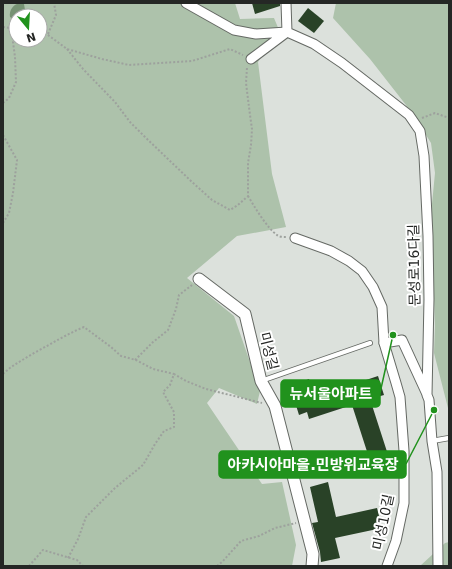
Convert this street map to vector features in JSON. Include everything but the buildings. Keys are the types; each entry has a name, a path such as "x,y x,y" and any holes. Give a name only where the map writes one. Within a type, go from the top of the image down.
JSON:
{"street":[{"name":"문성로16다길","path":"186,3 234,30 256,34 287,32 314,44 342,63 409,115 420,131 424,156 428,236 428,395 432,441 437,472 438,566"},
{"path":"251,59 287,32 286,3"},
{"name":"미성10길","path":"295,238 331,251 349,261 362,271 373,287 382,307 384,343 400,397 404,451 404,503 396,541 388,566"},
{"name":"미성길","path":"199,279 245,314 261,381 275,406 313,554 312,566"},
{"path":"384,343 402,340 428,395"}],"lane":[{"path":"261,381 370,343"},
{"path":"432,441 449,438"}],"path":[{"path":"54,3 56,15 48,35 67,49 83,69 115,102 130,122 212,200 230,210 248,196"},
{"path":"3,103 9,98 16,82 14,48"},
{"path":"67,49 129,65 192,61 230,49 251,59 248,63 246,83 252,129 248,163 248,196 268,226 278,236 295,238"},
{"path":"421,119 435,114 449,118"},
{"path":"3,135 17,160 9,214 3,223"},
{"path":"136,360 153,342 168,330 176,309 179,295 199,279"},
{"path":"3,374 10,368 43,348 84,327 121,356 136,360 153,369 174,374 186,381 206,389 275,406"},
{"path":"68,558 78,539 86,517 115,488 142,465 154,444 164,431 174,427 174,412 162,392 170,385 174,374"},
{"path":"216,566 223,561 241,541 259,536 275,528 305,521"},
{"path":"29,566 43,550 76,560 82,566"}],"shaded area":[{"path":"3,3 235,3 240,19 274,18 279,30 258,62 272,174 286,227 237,236 187,278 234,316 260,391 257,404 219,388 207,403 262,484 282,482 296,545 292,566 3,566"},
{"path":"19,3 24,4 25,8 12,8"},
{"path":"336,3 449,3 449,412 434,353 435,326 431,214 435,173 431,143 413,114 370,59 333,18"},
{"path":"449,542 449,566 420,566 445,543"}],"place":[{"name":"뉴서울아파트","path":"393,335"},
{"name":"아카시아마을.민방위교육장","path":"434,410"}]}
